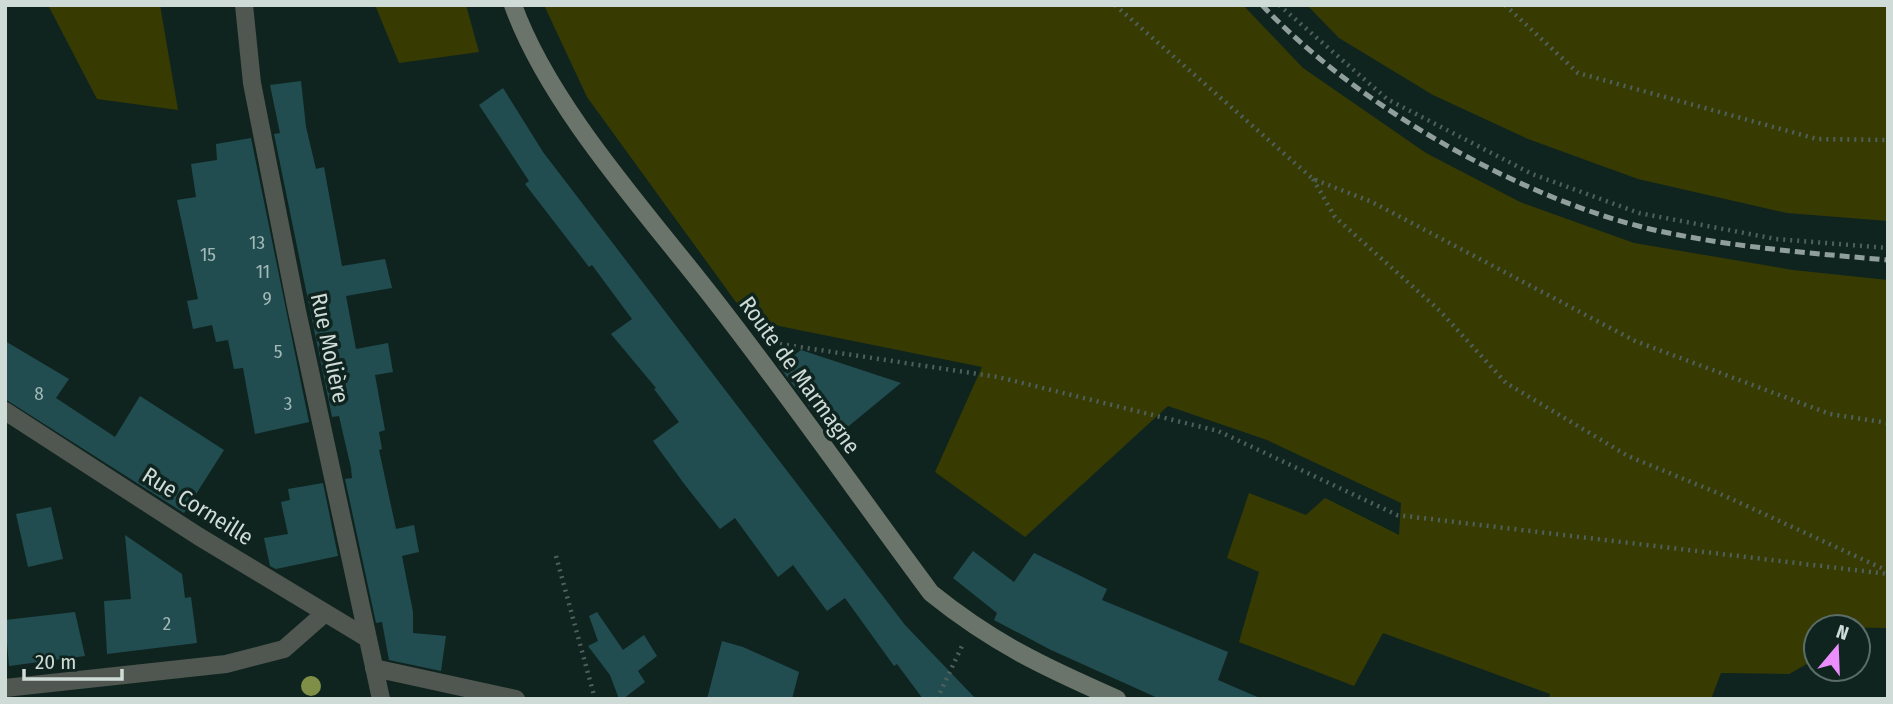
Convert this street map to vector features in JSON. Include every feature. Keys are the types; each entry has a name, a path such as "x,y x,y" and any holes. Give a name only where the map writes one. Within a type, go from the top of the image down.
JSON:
{"street":[{"name":"Rue Molière","path":"244,5 252,83 381,699"},
{"name":"Route de Marmagne","path":"513,5 522,30 573,117 744,339 931,593 974,627 1033,663 1117,699"},
{"name":"Rue Corneille","path":"5,411 198,536 367,638"},
{"path":"5,688 226,664 284,649 325,612"},
{"path":"374,668 516,699"}],"path":[{"path":"1115,5 1313,179 1335,217 1440,311 1506,383 1628,456 1725,496 1888,573"},
{"path":"1279,5 1387,99 1532,174 1639,213 1776,239 1888,248"},
{"path":"1505,5 1578,73 1817,139 1888,140"},
{"path":"1313,179 1372,202 1635,341 1830,414 1888,423"},
{"path":"744,339 998,377 1218,431 1397,515 1888,573"},
{"path":"556,556 595,699"},
{"path":"937,699 946,674 974,627"}],"green space":[{"path":"48,5 160,5 178,110 97,99"},
{"path":"375,5 466,5 479,52 399,63"},
{"path":"544,5 1243,5 1303,68 1426,153 1520,202 1634,243 1793,270 1888,280 1888,628 1872,628 1872,613 1802,613 1802,667 1789,674 1721,673 1711,699 1549,699 1550,694 1383,633 1354,686 1239,642 1259,572 1227,558 1249,493 1306,515 1325,498 1399,535 1401,503 1267,440 1168,406 1025,537 935,472 982,367 749,320 587,97"},
{"path":"1307,5 1888,5 1888,221 1787,213 1638,179 1528,139 1433,95 1339,38"}],"building":[{"path":"301,81 306,127 316,169 324,167 342,266 385,259 392,288 346,296 356,349 388,343 393,372 375,375 385,430 379,432 382,449 379,450 396,529 414,525 419,552 402,556 413,612 413,633 446,636 441,671 389,660 382,622 376,623 345,479 352,478 351,468 339,416 332,417 274,134 280,133 270,85"},
{"path":"503,88 543,152 905,625 976,699 923,699 897,664 894,666 845,598 827,611 793,565 778,577 735,518 720,529 685,485 653,441 679,422 654,389 656,388 611,334 632,319 592,265 589,267 525,184 529,181 479,105"},
{"path":"251,138 309,422 255,434 243,368 234,369 228,340 216,342 212,325 193,329 187,301 198,299 177,200 196,197 191,164 217,160 216,144"},
{"path":"5,341 69,379 56,398 115,437 140,396 224,450 184,513 5,399"},
{"path":"801,350 901,383 833,439 779,366"},
{"path":"323,483 338,556 276,569 270,566 264,538 288,534 281,502 290,500 288,489"},
{"path":"51,507 63,559 28,567 16,514"},
{"path":"125,535 182,574 185,598 191,597 197,643 107,654 104,601 131,599"},
{"path":"973,551 1014,582 1034,553 1107,589 1102,600 1228,652 1218,680 1262,699 1160,699 1051,650 994,620 997,613 953,578"},
{"path":"75,612 85,656 9,666 5,620"},
{"path":"597,612 623,650 644,635 657,656 638,671 645,682 623,699 619,699 610,675 588,646 598,641 589,616"},
{"path":"722,641 743,647 799,672 792,699 707,699"}],"railway":[{"path":"1262,5 1300,42 1344,78 1391,111 1441,142 1546,195 1599,214 1680,235 1769,249 1888,260"}]}
